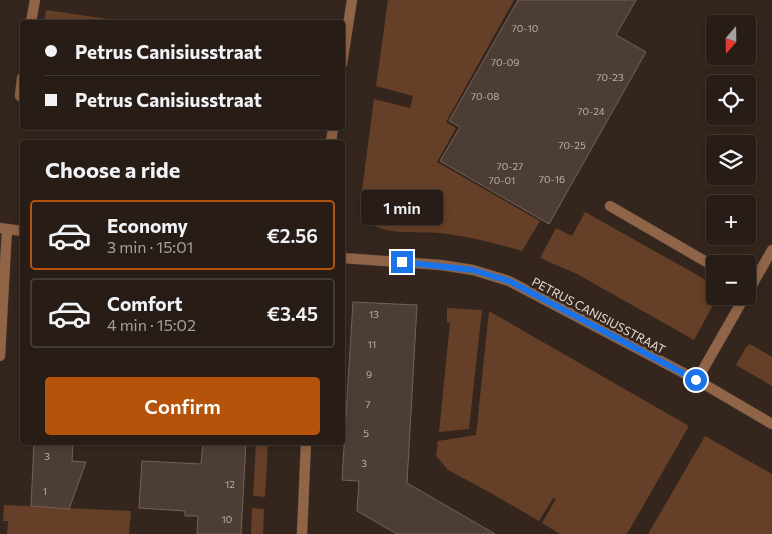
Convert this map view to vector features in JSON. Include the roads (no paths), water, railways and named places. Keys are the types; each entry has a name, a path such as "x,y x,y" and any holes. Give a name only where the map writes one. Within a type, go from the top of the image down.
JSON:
{"street":[{"path":"31,20 35,0"},
{"path":"345,45 352,0"},
{"path":"610,206 706,262"},
{"path":"0,356 4,229 20,231"},
{"path":"756,277 772,250"},
{"name":"PETRUS CANISIUSSTRAAT","path":"345,258 441,265 473,270 509,281 696,380 772,424"},
{"path":"696,380 739,305"},
{"path":"302,534 306,445"}]}
